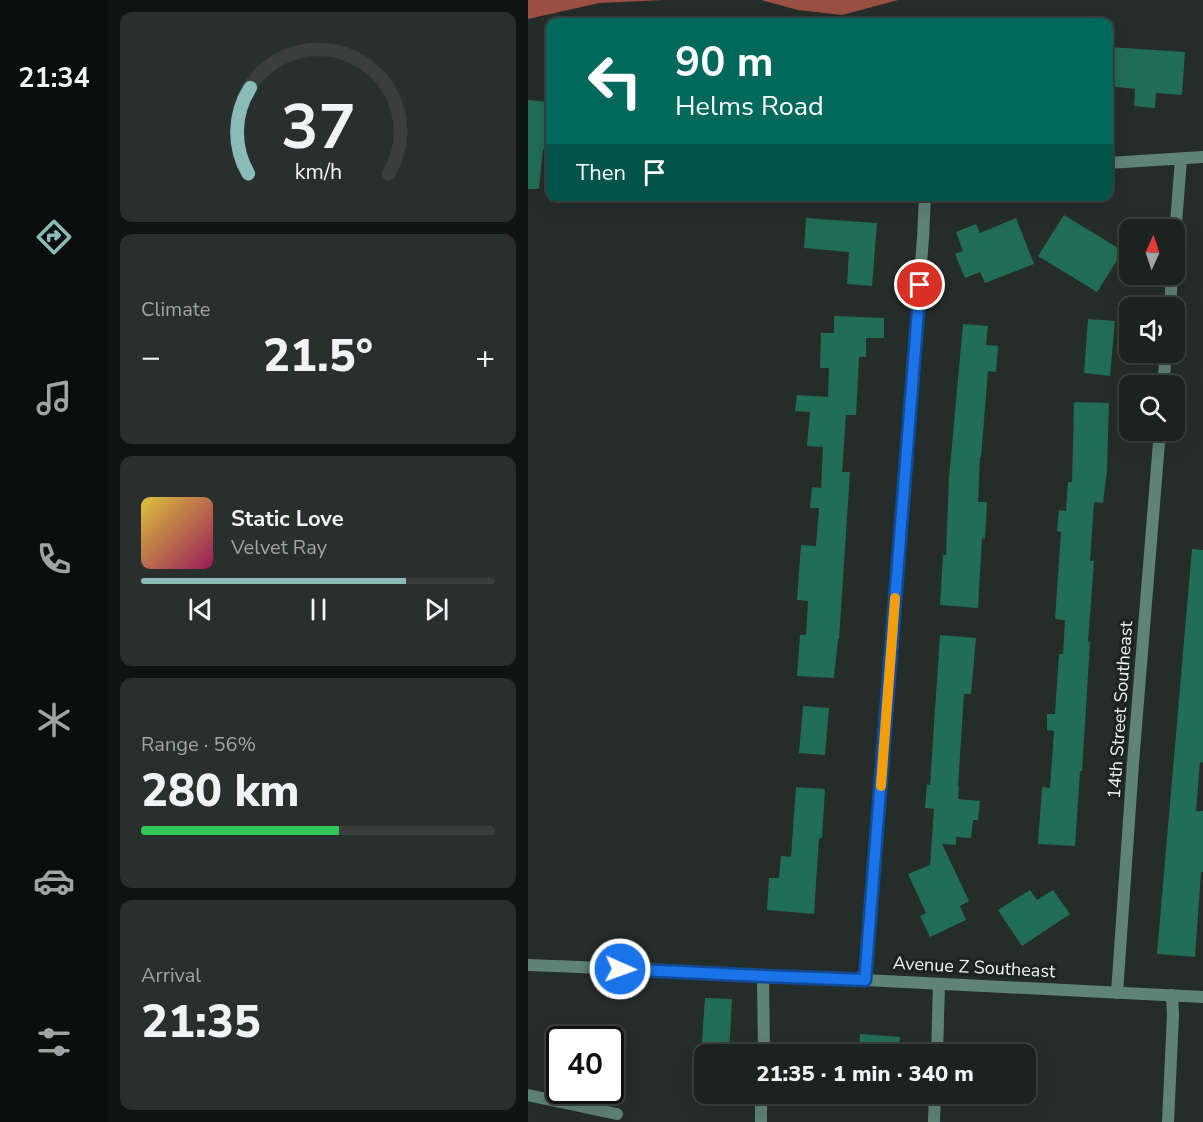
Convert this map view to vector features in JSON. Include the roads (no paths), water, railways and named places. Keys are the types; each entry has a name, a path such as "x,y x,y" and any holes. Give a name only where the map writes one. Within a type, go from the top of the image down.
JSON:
{"street":[{"path":"1113,163 1203,157"},
{"path":"1176,219 1181,159"},
{"path":"865,980 925,201"},
{"name":"14th Street Southeast","path":"1117,993 1159,441"},
{"name":"Avenue Z Southeast","path":"528,965 1203,997"},
{"path":"763,976 764,1044"},
{"path":"937,1044 939,984"},
{"path":"1168,1122 1172,996"},
{"path":"528,1095 617,1114"},
{"path":"761,1104 761,1122"},
{"path":"934,1122 935,1104"}]}
